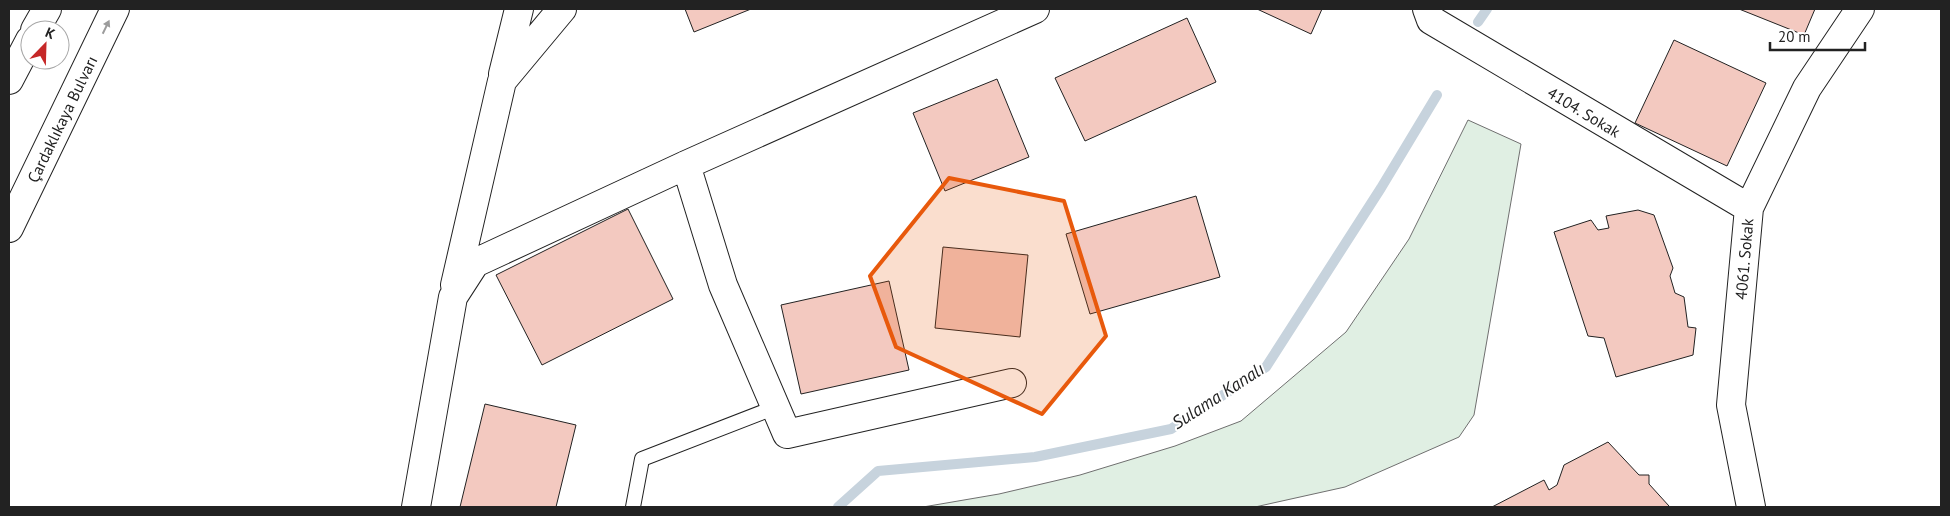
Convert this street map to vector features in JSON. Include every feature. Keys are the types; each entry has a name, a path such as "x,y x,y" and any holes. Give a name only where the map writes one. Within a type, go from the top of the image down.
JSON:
{"street":[{"name":"Çardaklıkaya Bulvarı","path":"9,228 116,9"},
{"path":"416,507 452,297 519,9"},
{"path":"502,81 562,9"},
{"path":"452,297 475,263 686,165 1035,9"},
{"name":"4104. Sokak","path":"1427,9 1431,20 1748,208"},
{"name":"4061. Sokak","path":"1751,507 1731,405 1748,208 1808,88 1860,9"},
{"path":"9,80 20,59"},
{"path":"686,165 723,285 787,434 1012,383"}],"lane":[{"path":"633,507 642,460 776,407"}],"highlighted area":[{"path":"949,178 1064,201 1106,336 1042,414 896,347 870,276"}],"green space":[{"path":"1468,120 1521,144 1474,415 1459,437 1345,487 1255,507 923,507 999,494 1080,475 1175,446 1241,421 1346,332 1409,239"}],"building":[{"path":"685,9 751,9 694,32"},
{"path":"1257,9 1322,9 1311,34"},
{"path":"1739,9 1815,9 1804,35"},
{"path":"1187,18 1216,82 1085,141 1055,78"},
{"path":"1674,40 1766,83 1727,166 1635,123"},
{"path":"997,79 1029,157 945,191 913,113"},
{"path":"1196,196 1220,277 1090,314 1066,234"},
{"path":"628,209 673,299 542,365 496,275"},
{"path":"1638,210 1654,215 1673,268 1670,276 1675,293 1684,297 1688,327 1696,328 1693,355 1616,377 1604,338 1588,336 1554,232 1591,220 1598,230 1609,228 1606,216"},
{"path":"943,247 1028,255 1020,337 935,328"},
{"path":"889,281 909,370 801,394 781,305"},
{"path":"485,404 576,425 556,507 460,507"},
{"path":"1608,442 1639,475 1649,475 1649,484 1669,507 1492,507 1544,480 1549,490 1557,485 1564,465"}],"waterway":[{"name":"Sulama Kanalı","path":"1478,22 1487,9"},
{"name":"Sulama Kanalı","path":"838,507 878,471 1035,457 1171,429 1266,367 1381,188 1437,95"}]}
